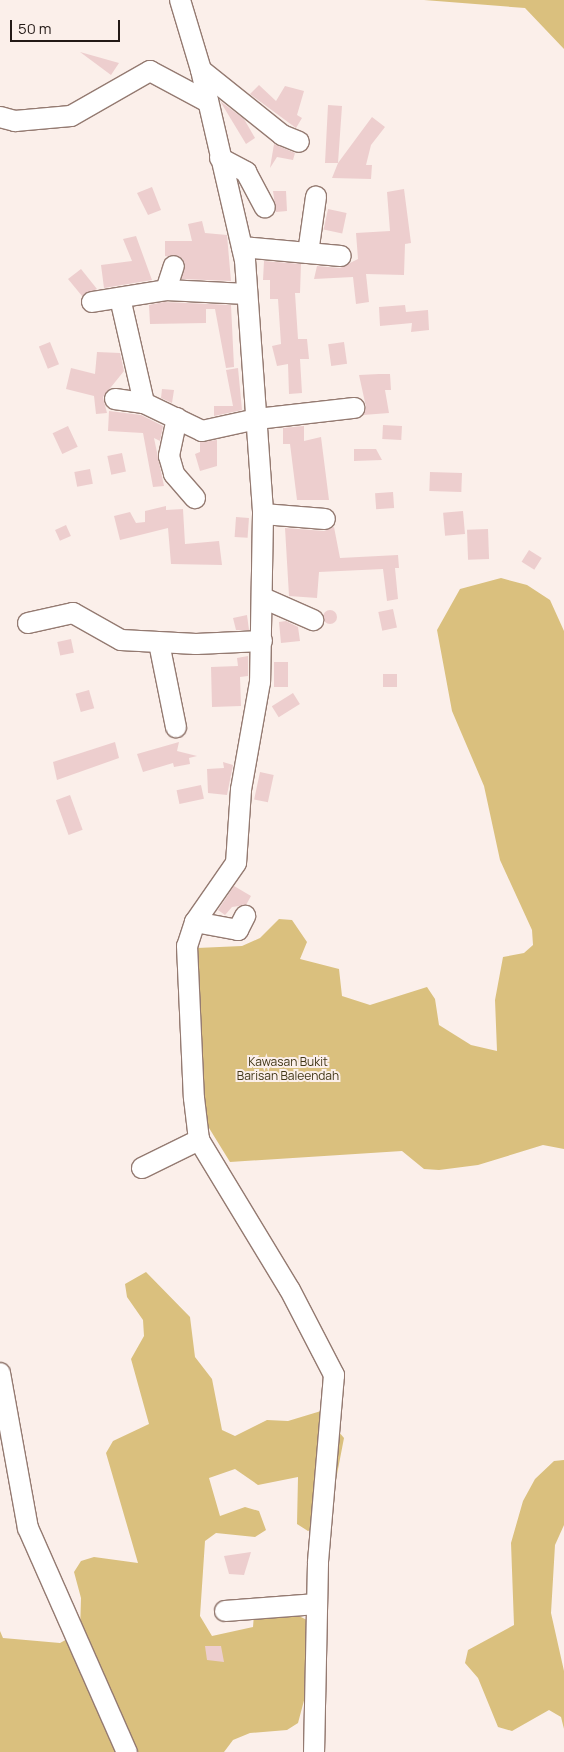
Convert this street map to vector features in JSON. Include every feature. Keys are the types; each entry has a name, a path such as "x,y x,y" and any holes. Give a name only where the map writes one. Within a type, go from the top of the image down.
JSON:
{"street":[{"path":"180,0 201,70 242,247 263,514 262,641 254,731 241,790 236,863 195,922 187,946 186,998 199,1140 290,1290 334,1375 317,1604 314,1752"},
{"path":"201,70 243,99 282,135 299,142"},
{"path":"0,117 15,120 71,116 150,71 208,102"},
{"path":"220,158 246,172 265,206"},
{"path":"308,253 316,197"},
{"path":"242,247 341,256"},
{"path":"166,290 174,266"},
{"path":"92,302 166,290 247,294"},
{"path":"120,298 144,403"},
{"path":"115,399 144,403 208,432 257,419 354,408"},
{"path":"177,418 169,456 174,474 195,498"},
{"path":"263,514 325,518"},
{"path":"263,598 313,620"},
{"path":"28,623 73,613 121,640 159,643 262,641"},
{"path":"159,643 176,728"},
{"path":"195,922 238,930 245,916"},
{"path":"142,1168 199,1140"},
{"path":"0,1373 28,1528 127,1752"},
{"path":"225,1611 317,1604"}],"green space":[{"path":"424,0 564,0 564,49 525,8"},
{"name":"Kawasan Bukit Barisan Baleendah","path":"501,578 527,585 550,600 564,631 564,1149 543,1145 478,1165 439,1170 424,1169 402,1151 230,1162 201,1115 197,948 242,946 260,938 279,919 292,920 307,942 300,959 339,969 342,996 370,1005 427,987 435,999 439,1025 471,1045 497,1051 495,1000 503,957 524,953 533,945 532,930 500,860 484,786 452,711 437,630 460,589"},
{"path":"146,1272 190,1317 195,1357 212,1379 222,1430 235,1436 267,1420 288,1421 321,1411 344,1438 328,1521 308,1531 297,1524 298,1477 258,1485 235,1469 209,1478 220,1516 245,1507 259,1511 266,1530 255,1537 216,1533 205,1541 200,1616 212,1636 253,1627 254,1614 235,1603 237,1599 272,1603 307,1620 306,1693 298,1723 287,1730 250,1733 233,1740 224,1752 0,1752 0,1631 3,1638 60,1643 80,1632 81,1598 74,1572 81,1561 94,1557 138,1563 106,1453 113,1441 149,1424 131,1359 144,1336 143,1320 127,1297 125,1284"},
{"path":"564,1460 564,1525 555,1545 551,1613 564,1671 564,1729 561,1717 549,1710 512,1731 498,1727 478,1678 465,1663 468,1650 514,1625 511,1543 523,1501 535,1479 554,1461"}],"building":[{"path":"80,52 119,63 111,75"},
{"path":"259,85 276,101 285,86 304,91 297,115 302,118 296,128 250,94"},
{"path":"220,101 244,119 255,138 246,144"},
{"path":"328,105 342,106 338,163 325,163"},
{"path":"372,117 385,127 371,145 366,165 372,165 371,179 332,178 338,163"},
{"path":"274,144 295,153 293,160 277,157 270,168"},
{"path":"152,187 161,210 148,215 137,193"},
{"path":"404,189 411,243 405,244 404,275 366,274 369,302 356,304 353,277 314,279 317,266 340,268 358,259 356,233 390,231 387,192"},
{"path":"273,191 286,191 287,211 276,212"},
{"path":"328,209 347,213 342,233 324,230"},
{"path":"202,221 205,233 227,235 231,281 182,279 183,259 165,256 165,241 192,241 188,224"},
{"path":"136,236 152,280 104,288 101,265 132,261 123,239"},
{"path":"264,261 301,264 300,293 295,293 298,339 307,339 309,359 300,359 302,393 289,394 288,364 277,366 272,346 281,344 278,299 270,299 270,280 263,280"},
{"path":"81,269 97,289 82,296 68,279"},
{"path":"164,302 231,305 234,367 226,368 215,309 206,309 206,323 150,324 149,305"},
{"path":"405,305 406,312 428,310 429,330 411,332 412,323 380,326 379,307"},
{"path":"50,342 59,364 48,369 39,346"},
{"path":"344,342 347,364 331,366 328,344"},
{"path":"97,352 120,353 124,371 103,397 107,413 96,414 94,396 66,389 71,368 95,374"},
{"path":"238,368 242,410 214,416 214,406 233,406 226,370"},
{"path":"390,374 391,390 385,390 389,413 363,415 366,407 359,375"},
{"path":"162,389 174,390 172,403 161,398"},
{"path":"109,411 141,415 163,426 160,441 154,438 164,486 153,487 143,433 108,431"},
{"path":"383,425 402,426 401,440 382,439"},
{"path":"68,426 78,447 62,454 53,433"},
{"path":"304,426 304,441 321,437 329,500 297,500 290,444 283,444 283,428"},
{"path":"217,440 217,466 200,471 195,454 200,452 200,442"},
{"path":"354,449 376,449 382,460 354,461"},
{"path":"122,453 126,472 111,475 107,456"},
{"path":"90,469 93,484 77,487 74,472"},
{"path":"430,472 462,473 461,492 429,491"},
{"path":"393,492 394,508 376,509 375,493"},
{"path":"166,506 166,510 183,509 185,544 219,541 222,565 171,564 168,528 120,540 114,516 130,512 136,523 145,522 145,511"},
{"path":"463,511 465,534 445,536 443,513"},
{"path":"236,517 249,518 248,538 235,537"},
{"path":"66,525 71,536 60,541 55,530"},
{"path":"334,527 340,558 398,555 399,568 395,568 398,599 387,601 383,569 319,572 317,598 289,596 285,528 324,531"},
{"path":"488,529 489,559 468,560 467,530"},
{"path":"529,550 542,558 534,570 522,562"},
{"path":"393,609 397,628 382,631 378,612"},
{"path":"327,610 333,610 337,617 333,624 327,624 323,620 323,614"},
{"path":"247,615 249,630 236,630 233,618"},
{"path":"286,621 298,627 300,641 281,643 279,622"},
{"path":"71,639 74,653 60,656 57,642"},
{"path":"248,656 248,676 240,677 241,706 212,707 211,667 238,666 237,658"},
{"path":"274,662 288,662 288,687 274,687"},
{"path":"383,674 397,674 397,687 383,687"},
{"path":"89,690 94,708 81,712 76,694"},
{"path":"293,693 300,704 279,717 272,706"},
{"path":"115,742 119,758 57,780 53,762"},
{"path":"179,742 177,751 197,756 189,758 190,764 174,767 173,763 143,772 137,754"},
{"path":"223,762 233,765 227,795 208,793 207,769 224,768"},
{"path":"260,772 274,775 268,802 254,799"},
{"path":"201,785 204,799 179,804 177,790"},
{"path":"70,795 83,830 69,835 56,800"},
{"path":"234,886 251,896 246,905 232,907 225,915 218,910"},
{"path":"251,1552 244,1575 229,1574 224,1556"},
{"path":"205,1646 221,1646 224,1662 207,1660"}]}
